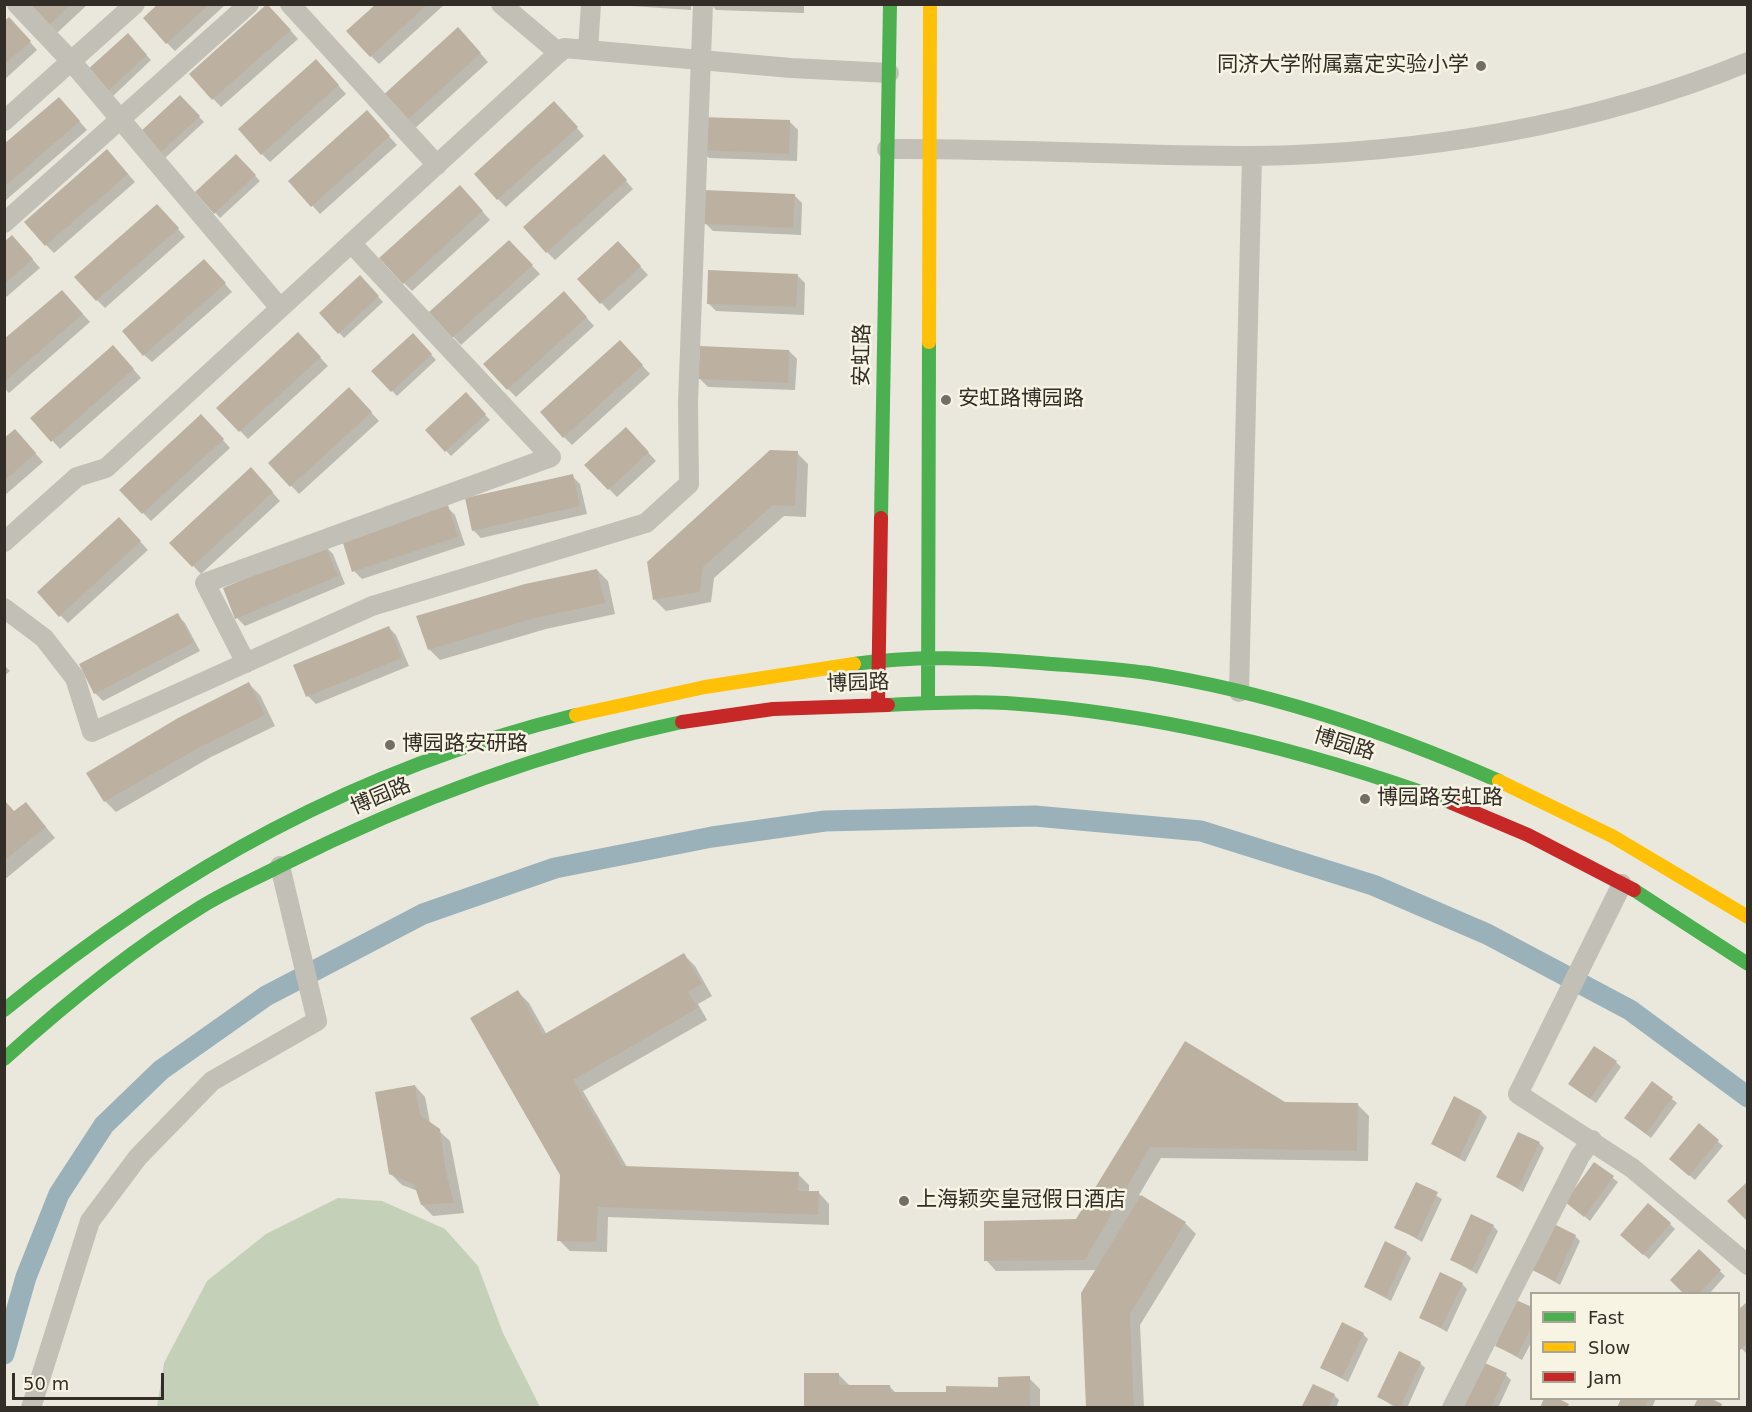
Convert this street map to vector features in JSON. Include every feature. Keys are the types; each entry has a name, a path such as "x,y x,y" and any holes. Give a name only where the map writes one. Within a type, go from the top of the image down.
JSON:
{"main road":[{"name":"安虹路","path":"878,705 890,4"},
{"path":"928,702 930,4"},
{"name":"博园路","path":"4,1010 96,939 205,868 285,822 372,782 550,721 676,691 879,661 1004,660 1155,674 1284,701 1449,761 1530,795 1700,885 1748,917"},
{"name":"博园路","path":"4,1059 59,1009 202,906 377,819 469,784 669,724 757,710 928,702 1005,703 1089,711 1206,730 1307,755 1429,795 1530,838 1622,884 1685,920 1748,964"}],"street":[{"path":"18,4 122,120 280,308"},
{"path":"4,121 135,4"},
{"path":"4,223 122,120 249,4"},
{"path":"290,4 437,165"},
{"path":"501,4 559,53"},
{"path":"588,50 591,4"},
{"path":"4,608 44,638 75,678 92,732 372,606 646,523 689,484 688,403 703,4"},
{"path":"4,542 77,477 106,468 564,48 791,68 889,72"},
{"path":"887,149 1252,156 1414,146 1550,124 1692,85 1748,62"},
{"path":"1239,692 1252,156"},
{"path":"246,663 205,583 551,457 351,243"},
{"path":"31,1407 90,1221 138,1157 212,1081 317,1021 280,866"},
{"path":"1622,884 1518,1094 1592,1140 1665,1194 1748,1265"},
{"path":"1452,1407 1580,1156 1592,1140"}],"green space":[{"path":"338,1198 382,1201 445,1229 478,1266 503,1333 540,1407 157,1407 164,1363 207,1281 266,1234"}],"building":[{"path":"28,4 71,4 48,26"},
{"path":"158,4 210,4 166,44 143,18"},
{"path":"267,4 291,30 212,100 189,74"},
{"path":"376,4 428,4 370,57 346,31"},
{"path":"9,17 31,41 4,65 4,21"},
{"path":"458,27 481,53 403,124 380,98"},
{"path":"128,33 147,55 106,93 86,71"},
{"path":"316,59 339,85 261,155 238,129"},
{"path":"180,95 200,116 159,154 139,133"},
{"path":"59,97 80,121 4,187 4,144"},
{"path":"554,101 578,127 497,200 474,174"},
{"path":"367,110 390,136 311,207 288,181"},
{"path":"701,117 790,120 789,154 699,150"},
{"path":"107,149 128,174 45,246 24,222"},
{"path":"236,154 256,175 214,214 195,192"},
{"path":"604,154 627,180 546,253 523,227"},
{"path":"460,185 483,211 403,284 379,258"},
{"path":"705,190 795,194 793,228 703,224"},
{"path":"157,204 179,228 96,301 74,277"},
{"path":"12,235 33,259 4,284 4,242"},
{"path":"509,240 533,265 452,338 429,312"},
{"path":"618,241 641,266 600,304 577,279"},
{"path":"204,259 226,283 143,356 122,331"},
{"path":"708,270 798,274 796,307 707,304"},
{"path":"360,275 379,296 338,334 319,313"},
{"path":"62,290 83,314 4,382 4,339"},
{"path":"564,291 587,317 507,390 483,364"},
{"path":"298,332 321,357 239,432 216,408"},
{"path":"413,333 432,354 391,392 371,371"},
{"path":"620,340 643,365 563,438 540,412"},
{"path":"113,345 134,369 51,442 30,418"},
{"path":"700,346 789,350 788,383 698,379"},
{"path":"349,387 372,412 290,487 268,463"},
{"path":"466,392 486,414 445,452 425,430"},
{"path":"201,414 224,439 142,514 119,490"},
{"path":"626,427 649,452 608,490 584,465"},
{"path":"15,429 36,453 4,481 4,438"},
{"path":"770,450 798,451 795,506 773,505 703,567 700,592 653,600 647,562"},
{"path":"251,467 273,492 192,567 169,543"},
{"path":"573,474 580,506 472,531 465,498"},
{"path":"448,505 458,537 352,572 342,540"},
{"path":"119,517 141,541 59,617 37,592"},
{"path":"325,545 338,576 235,619 223,588"},
{"path":"597,569 605,603 535,618 428,650 416,616 525,584"},
{"path":"178,613 193,643 94,694 79,664"},
{"path":"389,626 402,658 306,697 293,665"},
{"path":"249,682 265,715 200,747 104,802 86,773 178,718"},
{"path":"4,800 14,811 26,802 46,827 4,861"},
{"path":"684,953 702,984 688,992 698,1008 573,1080 623,1166 799,1172 798,1191 819,1191 818,1215 598,1207 596,1242 557,1241 560,1175 470,1018 518,990 543,1035"},
{"path":"1185,1041 1285,1102 1358,1103 1357,1151 1150,1147 1085,1260 984,1261 984,1221 1076,1219"},
{"path":"1594,1046 1617,1061 1590,1099 1568,1084"},
{"path":"1652,1081 1673,1097 1646,1134 1624,1118"},
{"path":"415,1085 420,1115 440,1129 446,1172 454,1203 421,1205 414,1184 389,1174 375,1092"},
{"path":"1454,1096 1482,1111 1459,1158 1431,1144"},
{"path":"1699,1123 1719,1140 1689,1176 1669,1159"},
{"path":"1518,1132 1540,1142 1518,1188 1496,1177"},
{"path":"1594,1162 1614,1176 1584,1217 1565,1202"},
{"path":"1748,1181 1748,1218 1746,1220 1727,1201"},
{"path":"1416,1182 1438,1192 1417,1238 1394,1228"},
{"path":"1141,1195 1186,1222 1130,1314 1134,1408 1086,1408 1081,1293"},
{"path":"1648,1203 1671,1223 1643,1255 1620,1235"},
{"path":"1471,1214 1494,1225 1472,1270 1450,1260"},
{"path":"1554,1224 1576,1235 1555,1281 1532,1270"},
{"path":"1385,1241 1407,1252 1386,1297 1364,1287"},
{"path":"1699,1249 1721,1270 1701,1292 1682,1292 1670,1280"},
{"path":"1440,1272 1463,1283 1441,1328 1419,1318"},
{"path":"1516,1300 1530,1306 1530,1330 1517,1356 1495,1346"},
{"path":"1748,1301 1748,1343 1740,1350 1740,1308"},
{"path":"1342,1322 1364,1333 1342,1378 1320,1368"},
{"path":"1399,1351 1421,1362 1400,1408 1377,1397"},
{"path":"1485,1363 1507,1373 1491,1408 1463,1408"},
{"path":"804,1373 839,1373 839,1385 890,1385 891,1392 946,1392 946,1386 998,1387 998,1377 1030,1376 1030,1408 804,1408"},
{"path":"1313,1384 1335,1394 1328,1408 1301,1408"},
{"path":"1543,1400 1561,1400 1569,1404 1567,1408 1540,1408"},
{"path":"1620,1400 1648,1400 1644,1408 1617,1408"},
{"path":"1697,1400 1714,1400 1722,1404 1721,1408 1693,1408"}],"waterway":[{"path":"4,1354 26,1277 59,1194 104,1125 161,1070 266,996 423,914 555,868 712,837 825,821 1035,816 1201,831 1373,885 1487,934 1630,1010 1748,1097"}],"traffic: fast":[{"path":"881,518 890,4"},
{"path":"928,702 929,342"},
{"path":"854,664 924,658 993,660 1121,670 1193,681 1283,703 1371,730 1499,781"},
{"path":"888,705 1006,703 1120,715 1177,725 1288,751 1343,766 1452,803"},
{"path":"4,1010 136,912 204,868 273,830 344,795 418,764 495,737 576,715"},
{"path":"4,1059 124,959 201,907 241,885 378,820 478,781 579,748 682,722"},
{"path":"1634,890 1748,964"}],"traffic: slow":[{"path":"929,342 930,4"},
{"path":"576,715 705,687 854,664"},
{"path":"1499,781 1612,836 1748,917"}],"traffic: jam":[{"path":"878,705 881,518"},
{"path":"682,722 773,709 888,705"},
{"path":"1452,803 1528,835 1634,890"}],"place":[{"name":"同济大学附属嘉定实验小学","path":"1481,66"},
{"name":"安虹路博园路","path":"946,400"},
{"name":"博园路安研路","path":"390,745"},
{"name":"博园路安虹路","path":"1365,799"},
{"name":"上海颖奕皇冠假日酒店","path":"904,1201"}]}
